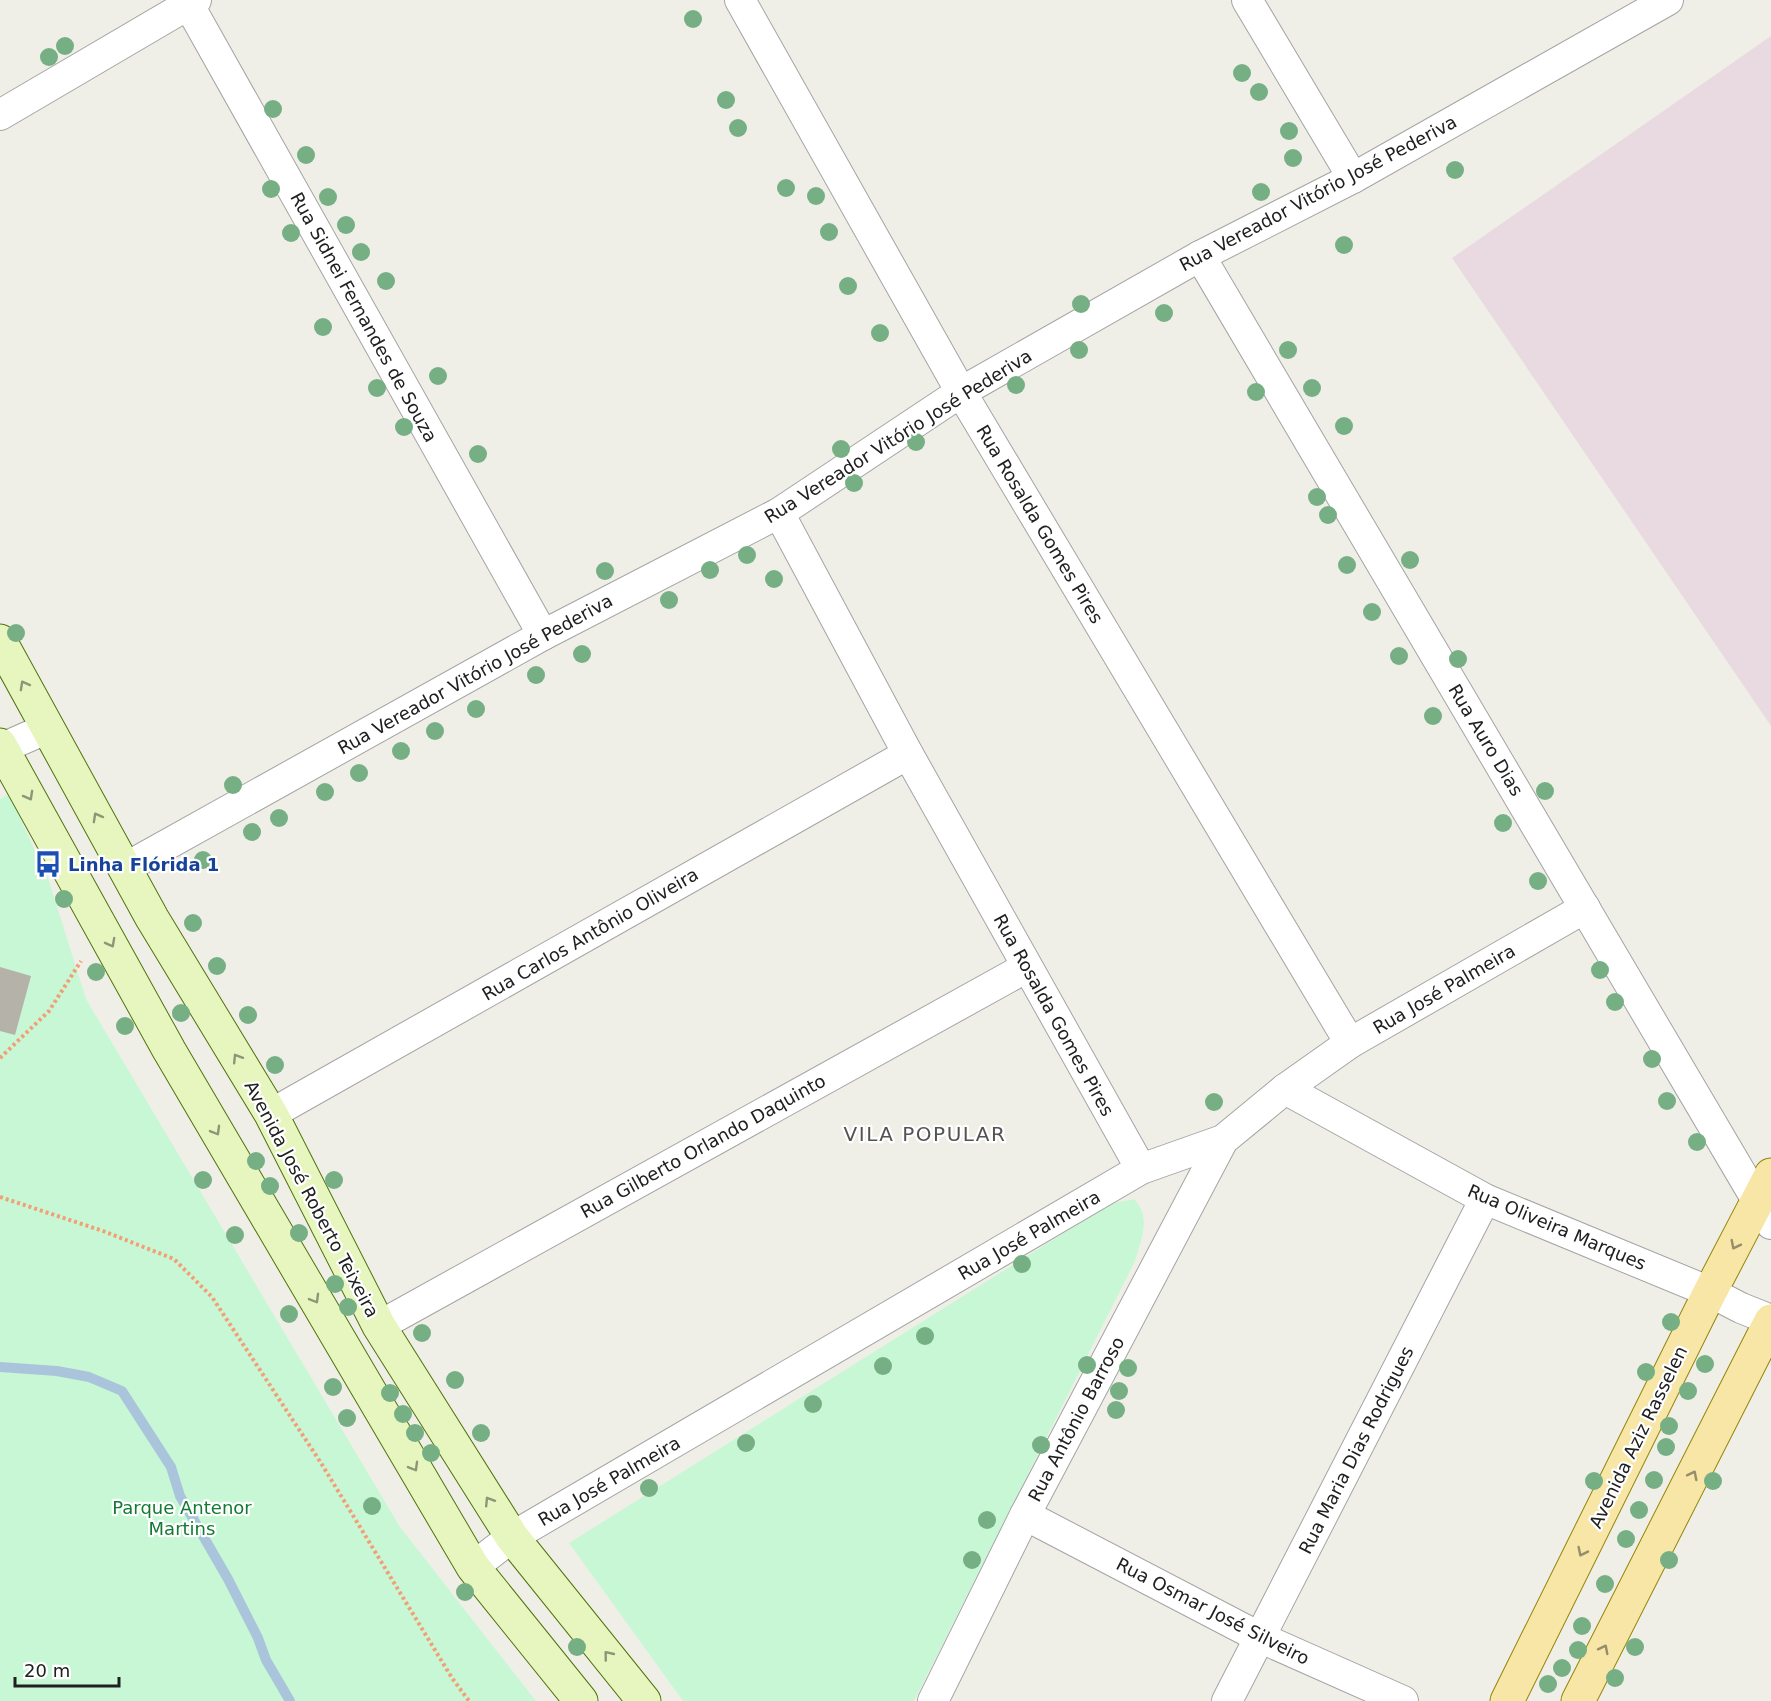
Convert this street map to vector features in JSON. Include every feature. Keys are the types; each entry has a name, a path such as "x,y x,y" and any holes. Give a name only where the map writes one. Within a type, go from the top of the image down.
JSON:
{"main road":[{"name":"Avenida Aziz Rasselen","path":"1507,1701 1710,1292 1766,1200"},
{"path":"1578,1701 1771,1320"}],"street":[{"name":"Rua Rosalda Gomes Pires","path":"740,0 961,392 1350,1043"},
{"path":"1247,0 1353,178"},
{"name":"Rua Vereador Vitório José Pederiva","path":"125,868 543,635 779,513 961,392 1200,256 1353,178 1668,0"},
{"path":"0,114 190,2"},
{"name":"Rua Sidnei Fernandes de Souza","path":"190,2 543,635"},
{"name":"Rua Auro Dias","path":"1200,256 1585,908 1766,1200"},
{"name":"Rua Rosalda Gomes Pires","path":"779,513 908,753 1141,1169"},
{"name":"Avenida José Roberto Teixeira","path":"0,641 152,918 272,1114 379,1326 512,1537 644,1701"},
{"path":"48,728 1,748 174,1060 473,1567 581,1701"},
{"name":"Rua Carlos Antônio Oliveira","path":"272,1114 908,753"},
{"path":"82,891 125,868"},
{"name":"Rua José Palmeira","path":"473,1567 512,1537 1141,1169 1222,1140 1284,1089 1350,1043 1585,908"},
{"name":"Rua Gilberto Orlando Daquinto","path":"379,1326 1027,967"},
{"name":"Rua Oliveira Marques","path":"1284,1089 1485,1199 1710,1292 1771,1320"},
{"name":"Rua Antônio Barroso","path":"933,1701 1025,1515 1222,1140"},
{"name":"Rua Maria Dias Rodrigues","path":"1227,1701 1485,1199"},
{"name":"Rua Osmar José Silveiro","path":"1025,1515 1259,1637 1403,1701"}],"path":[{"path":"0,1058 49,1011 102,927"},
{"path":"0,1197 104,1231 174,1258 212,1297 321,1463 452,1678 469,1701"}],"shaded area":[{"path":"1771,36 1771,726 1452,258"}],"green space":[{"name":"Parque Antenor Martins","path":"9,794 49,881 86,999 400,1527 536,1701 0,1701 0,799"},
{"path":"1134,1199 1143,1214 1144,1221 1135,1261 914,1701 683,1701 569,1543 1110,1204"}],"building":[{"path":"0,967 31,976 15,1035 0,1031"}],"waterway":[{"path":"0,1367 57,1371 89,1377 122,1391 171,1467 180,1496 228,1579 258,1638 266,1660 290,1701"}],"place":[{"name":"Linha Flórida 1","path":"48,864"}],"district":[{"name":"VILA POPULAR","path":"925,1134"}]}
